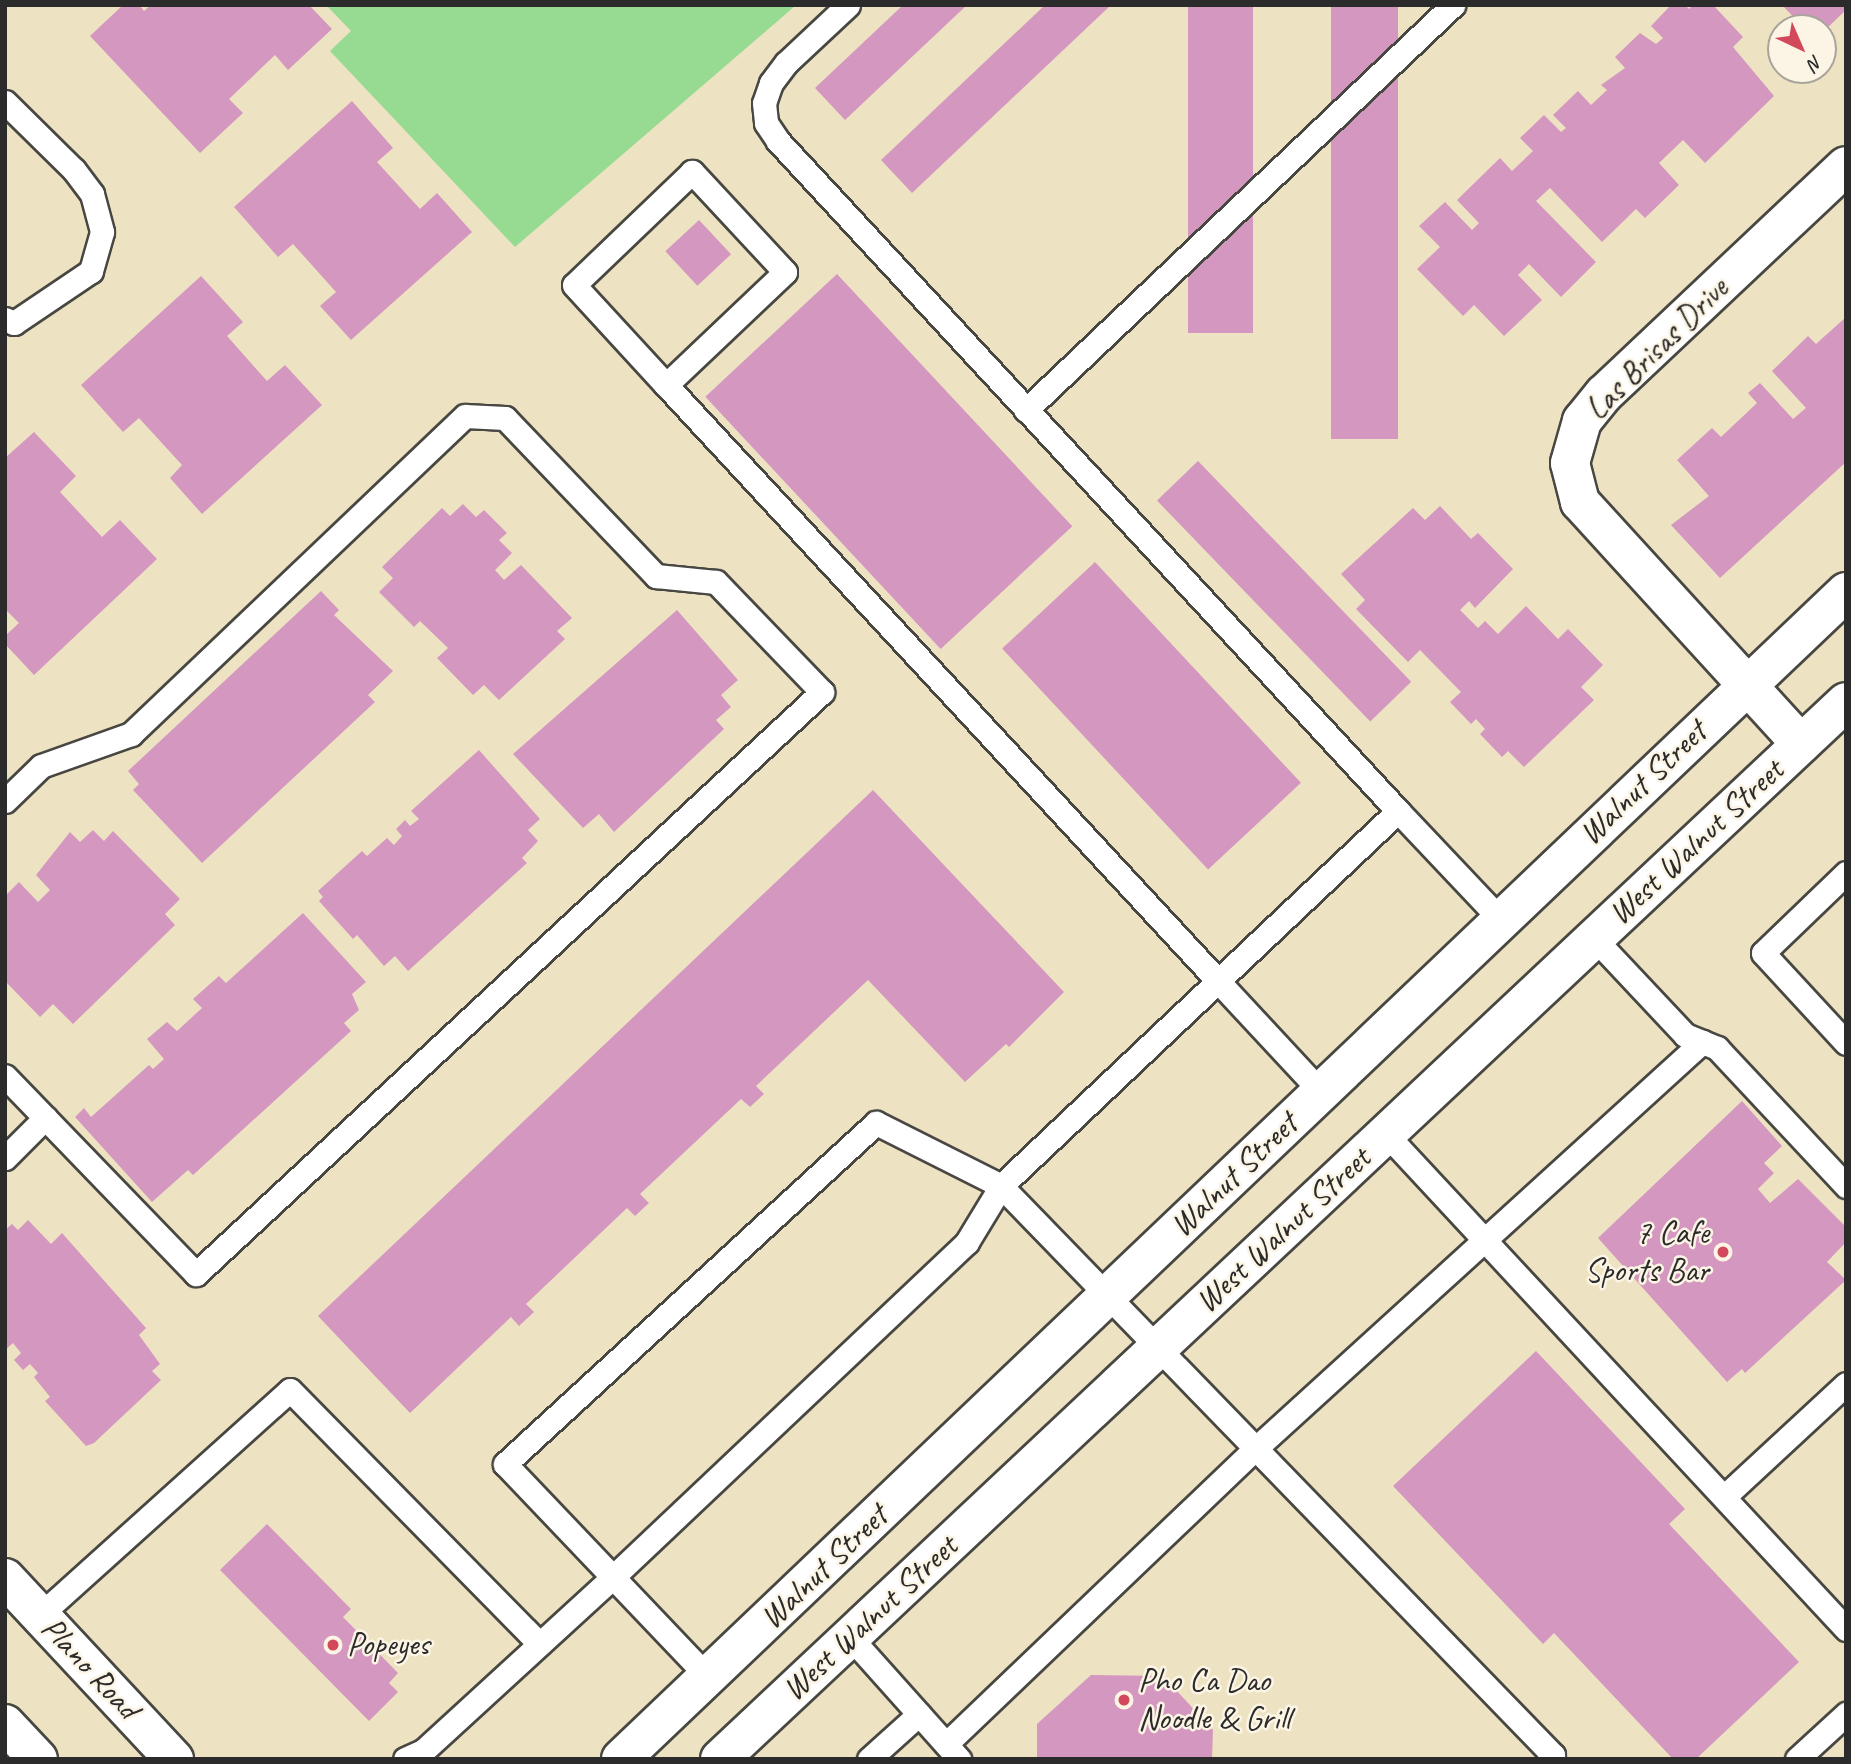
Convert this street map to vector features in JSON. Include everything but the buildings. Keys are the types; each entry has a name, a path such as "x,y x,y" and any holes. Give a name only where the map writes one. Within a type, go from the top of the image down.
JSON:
{"main road":[{"name":"Las Brisas Drive","path":"1801,744 1580,502 1570,463 1582,421 1604,394 1846,166"},
{"name":"Walnut Street","path":"621,1759 1746,684 1846,592"},
{"name":"West Walnut Street","path":"720,1759 1846,702"},
{"name":"Plano Road","path":"5,1578 174,1759"},
{"path":"5,1724 38,1759"}],"lane":[{"path":"848,5 786,63 771,83 764,103 766,123 778,141 1501,920"},
{"path":"1026,410 1453,5"},
{"path":"5,103 74,170 92,194 102,232 91,271 14,323 5,319"},
{"path":"666,385 785,272 692,172 573,285 1321,1092"},
{"path":"5,801 41,766 131,734 465,416 505,418 656,576 716,582 821,692 195,1274 5,1076"},
{"path":"405,1759 423,1751 613,1577 967,1242 1000,1185 1398,811"},
{"path":"1846,873 1763,953 1846,1042"},
{"path":"1594,938 1685,1035 1717,1048 1846,1186"},
{"path":"850,1637 953,1752 1255,1449 1702,1042"},
{"path":"5,1158 45,1118"},
{"path":"708,1677 505,1464 876,1124 1000,1185 1553,1758"},
{"path":"1386,1134 1846,1629"},
{"path":"1725,1496 1846,1384"},
{"path":"40,1615 290,1390 540,1644"},
{"path":"869,1759 919,1714"},
{"path":"1797,1759 1846,1714"}],"green space":[{"path":"326,5 795,6 515,247 330,51 351,31"}],"place":[{"name":"7 Cafe Sports Bar","path":"1723,1252"},
{"name":"Popeyes","path":"333,1645"},
{"name":"Pho Ca Dao Noodle & Grill","path":"1124,1700"}]}
